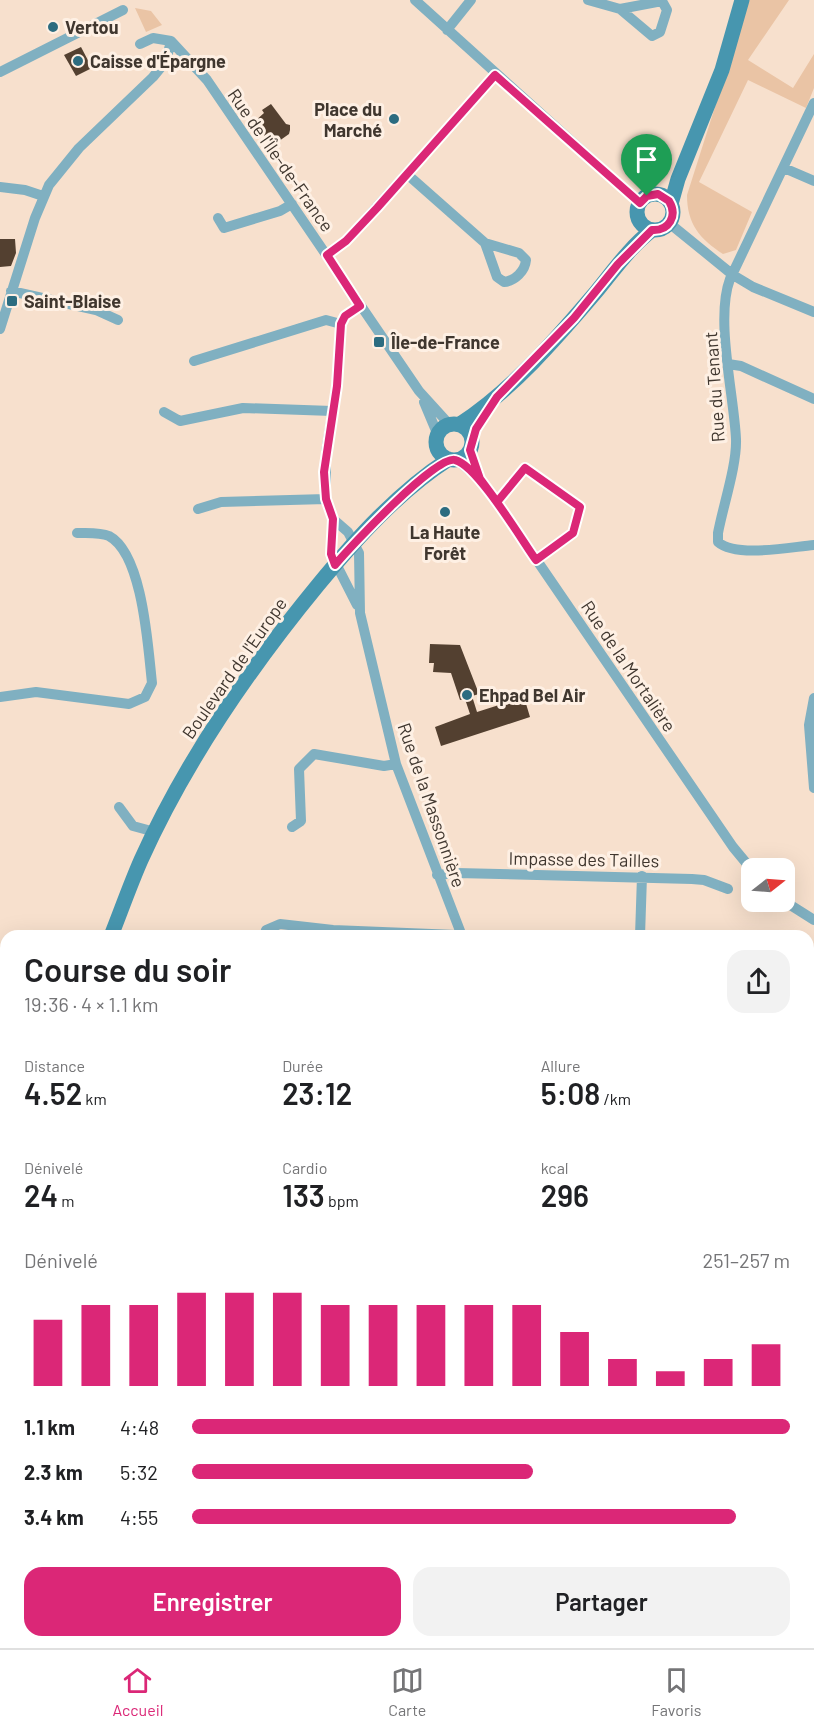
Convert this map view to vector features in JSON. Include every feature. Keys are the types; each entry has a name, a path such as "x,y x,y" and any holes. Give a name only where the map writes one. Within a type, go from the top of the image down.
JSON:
{"street":[{"path":"415,0 495,75 640,203 646,225 661,229 669,223 673,212 672,204 694,137 722,70 742,0"},
{"path":"447,30 471,0"},
{"path":"588,0 620,9"},
{"path":"0,72 123,10"},
{"path":"0,329 43,196 79,148 166,61 171,41 153,38 140,44"},
{"name":"Rue de l'Île-de-France","path":"171,41 207,80 446,432"},
{"path":"327,255 346,241 408,175 495,75"},
{"name":"Rue du Tenant","path":"814,103 726,292 728,364 736,441 718,542 726,549 746,551 814,545"},
{"path":"640,203 666,182 694,137"},
{"path":"784,168 814,181"},
{"path":"408,175 485,243"},
{"path":"0,187 25,190 43,196"},
{"path":"653,194 666,198 672,204"},
{"path":"218,218 224,228 280,211 292,204"},
{"path":"669,223 733,275 753,287 814,312"},
{"name":"Boulevard de l'Europe","path":"415,484 446,432 497,397 574,318 646,225"},
{"path":"12,291 96,310 118,320"},
{"path":"335,565 331,554 333,519 326,499 326,452 341,324 345,316 360,306"},
{"path":"194,361 326,321 341,324"},
{"path":"728,364 741,366 814,399"},
{"name":"Boulevard de l'Europe","path":"113,930 155,832 227,704 279,633 355,542 415,484 453,460 471,444 497,397"},
{"path":"164,412 180,421 243,408 332,411"},
{"path":"453,460 446,432 470,432 471,444"},
{"name":"Rue de la Mortalière","path":"471,444 480,479"},
{"name":"Rue de la Mortalière","path":"453,460 480,479 497,502 742,858"},
{"path":"497,502 525,468 580,507 573,533 536,560"},
{"path":"198,509 221,502 326,499"},
{"path":"333,519 348,532 355,542"},
{"path":"0,697 36,692 129,704 145,697 150,691 152,683 143,603 131,563 120,544 107,535 77,533"},
{"name":"Rue de la Massonnière","path":"355,542 359,558 360,613"},
{"name":"Rue de la Massonnière","path":"335,565 346,581 360,613 396,764 437,876 460,930"},
{"path":"814,698 808,735 814,788"},
{"path":"292,827 301,821 298,769 315,754 384,766 396,764"},
{"path":"118,807 133,826 155,832"},
{"name":"Impasse des Tailles","path":"437,876 457,873 642,876 704,880 728,890"},
{"path":"640,930 642,876"},
{"path":"795,908 814,920"},
{"path":"266,930 280,924 303,930"}],"shaded area":[{"path":"749,0 789,0 748,60 793,88 814,54 814,88 806,108 748,80 699,182 752,212 736,250 723,254 696,230 689,214 687,195"},
{"path":"135,8 151,11 162,25 146,32"}],"building":[{"name":"Caisse d'Épargne","path":"81,47 92,68 76,76 64,55"},
{"path":"271,104 286,124 290,125 289,134 272,146 254,122 264,113 262,110"},
{"path":"0,239 15,239 16,253 11,266 0,267"},
{"name":"Ehpad Bel Air","path":"430,644 460,645 479,694 472,696 477,712 524,697 530,717 441,746 435,727 470,714 465,699 460,700 451,673 433,672 434,663 429,663"}],"place":[{"name":"Vertou","path":"53,27"},
{"name":"Caisse d'Épargne","path":"78,61"},
{"name":"Place du Marché","path":"394,119"},
{"name":"Saint-Blaise","path":"12,301"},
{"name":"Île-de-France","path":"379,342"},
{"name":"La Haute Forêt","path":"445,512"},
{"name":"Ehpad Bel Air","path":"467,695"}],"route":[{"path":"647,196 640,203 495,75 377,208 346,241 327,255 360,306 345,316 341,324 337,386 324,472 326,499 333,519 331,554 335,565 355,542 415,484 449,459 457,460 480,479 497,502 536,560 573,533 580,507 525,468 497,502 490,494 480,479 470,450 472,438 481,421 495,404 497,397 574,318 642,237 652,230 664,228 669,223 673,212 672,204 662,195 647,196"}]}
